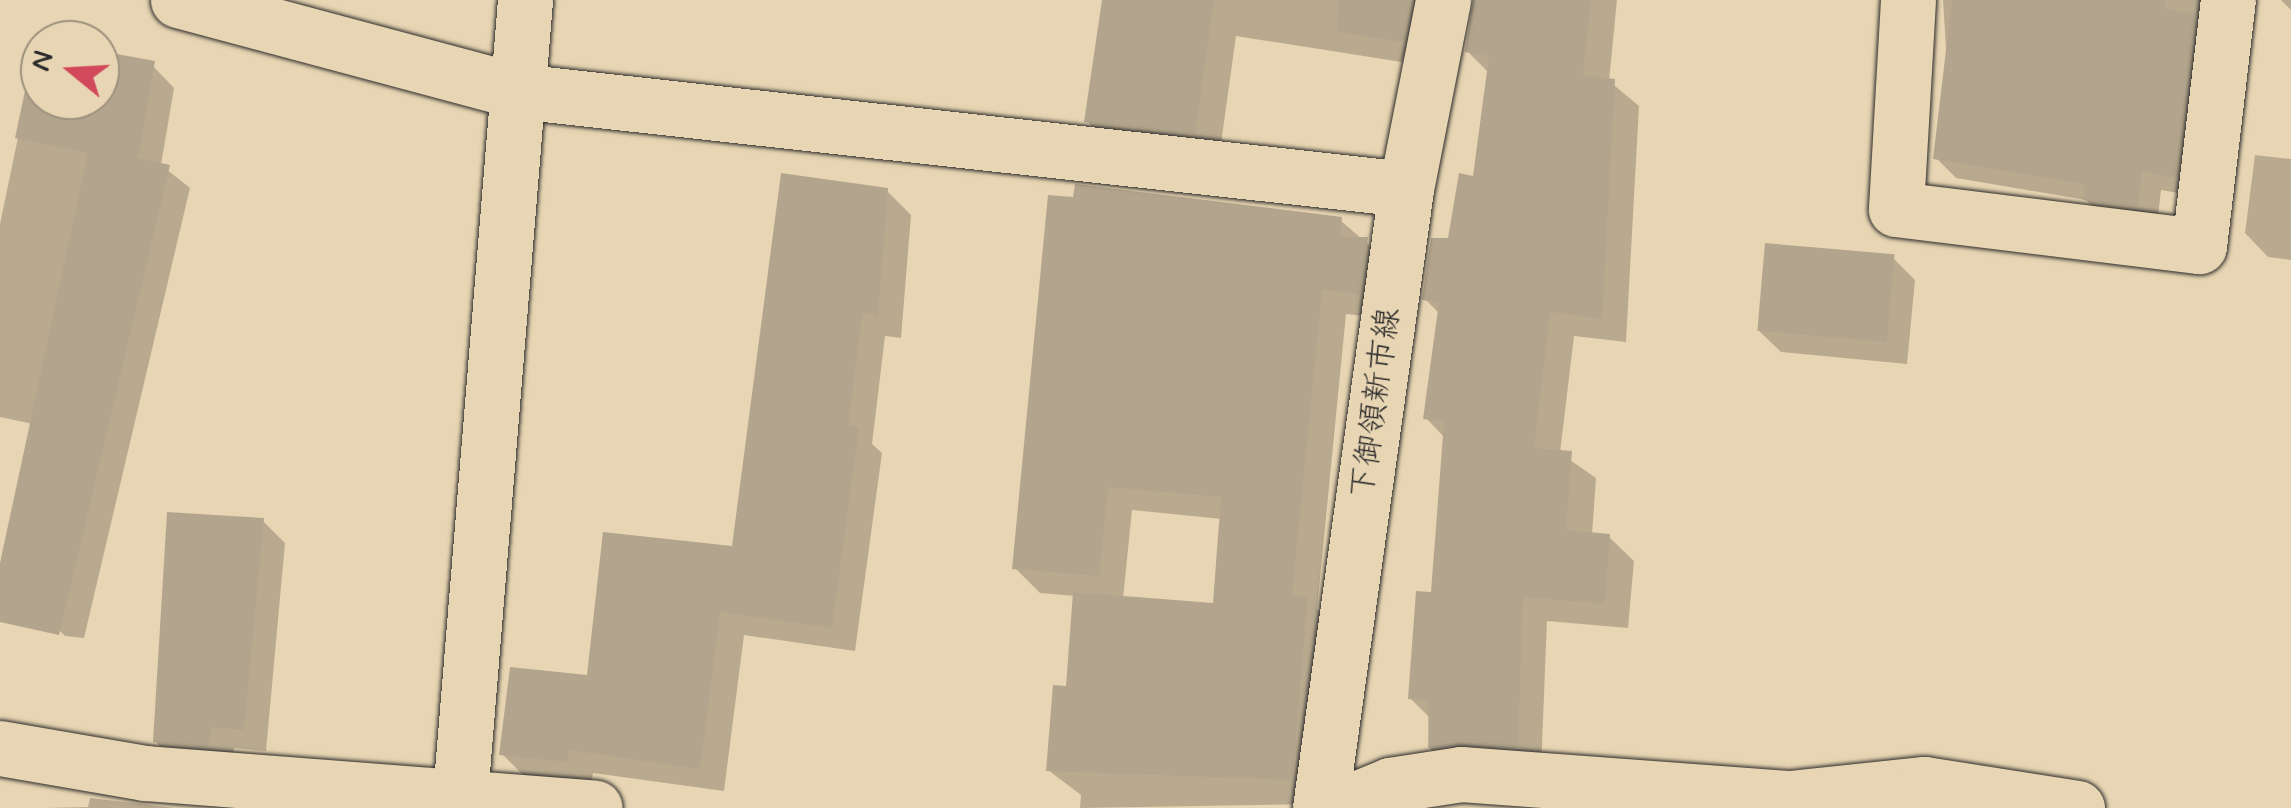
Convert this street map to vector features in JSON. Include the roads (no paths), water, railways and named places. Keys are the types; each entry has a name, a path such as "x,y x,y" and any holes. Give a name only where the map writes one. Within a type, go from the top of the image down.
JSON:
{"street":[{"path":"178,0 517,91 1406,189"},
{"path":"460,802 524,0"},
{"name":"下御領新市線","path":"1320,808 1406,189 1442,0"},
{"path":"1908,0 1896,209 2199,246 2228,0"},
{"path":"0,748 145,773 460,802 595,808"},
{"path":"1334,808 1390,786 1462,774 1790,798 1924,784 2076,808"}]}
